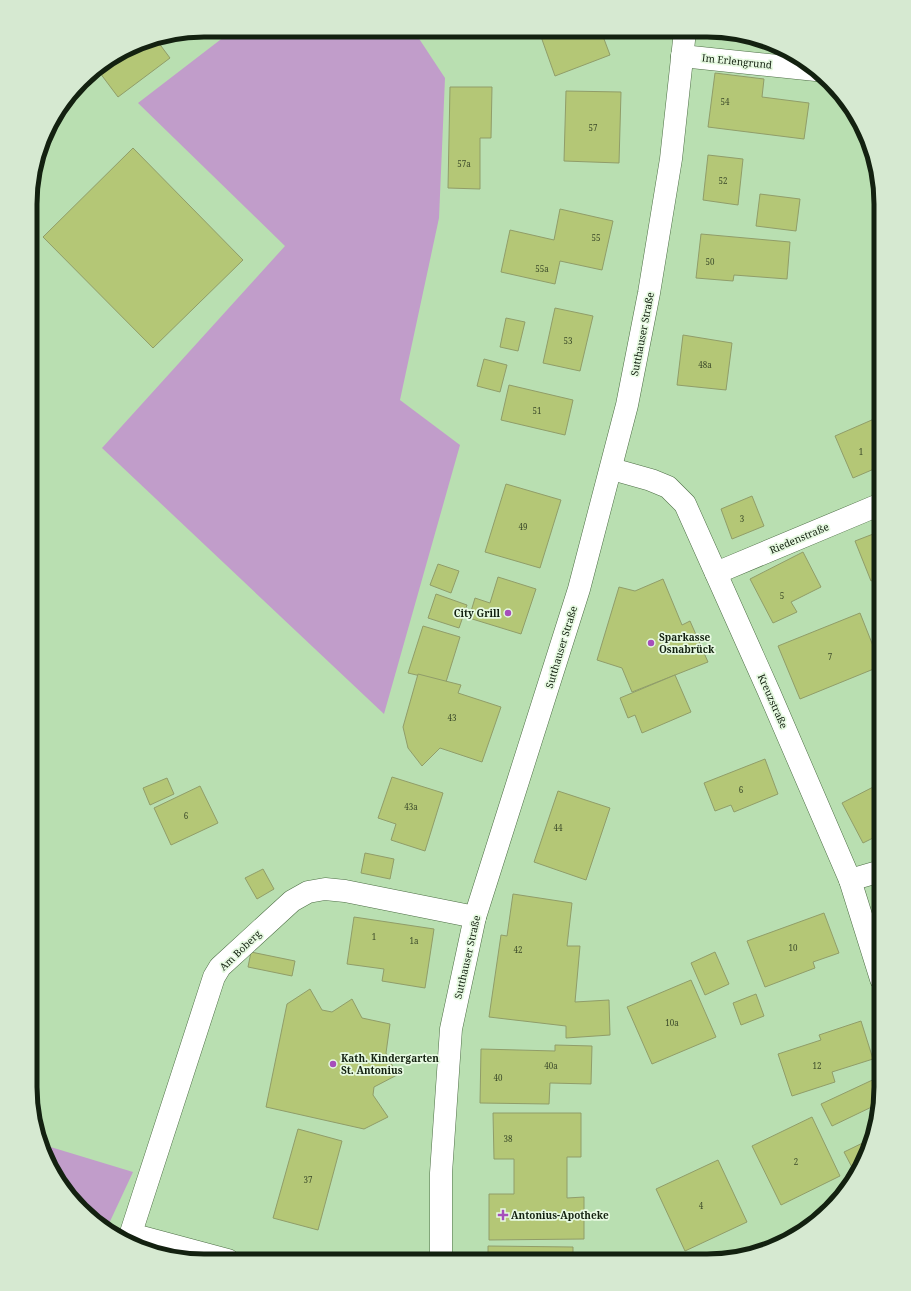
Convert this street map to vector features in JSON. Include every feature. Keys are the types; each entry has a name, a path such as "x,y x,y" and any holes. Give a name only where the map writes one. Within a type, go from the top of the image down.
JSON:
{"street":[{"name":"Sutthauser Straße","path":"441,1254 441,1172 451,1029 475,917 555,667 612,469 630,392 649,293 671,159 684,37"},
{"name":"Im Erlengrund","path":"682,56 805,69"},
{"name":"Kreuzstraße","path":"612,469 657,482 668,487 684,504 716,573 850,880 874,957"},
{"name":"Riedenstraße","path":"716,573 874,507"},
{"path":"850,880 874,873"},
{"name":"Am Boberg","path":"129,1237 214,977 220,967 292,901 308,892 325,889 345,891 475,917"},
{"name":"Am Boberg","path":"137,1240 201,1254"}],"shaded area":[{"path":"224,37 418,37 445,78 439,218 400,400 460,445 384,714 102,448 285,246 138,103"},
{"path":"48,1146 133,1172 109,1224 86,1205 65,1180 54,1161"}],"building":[{"path":"541,37 603,37 610,55 555,76"},
{"path":"159,44 170,58 118,97 100,73 111,65 130,54"},
{"path":"715,73 764,79 762,97 809,103 804,139 708,127"},
{"path":"450,87 492,87 491,138 480,138 480,189 448,188"},
{"path":"566,91 621,92 619,163 564,161"},
{"path":"133,148 243,260 153,348 43,237"},
{"path":"708,155 743,159 738,205 703,200"},
{"path":"760,194 800,199 796,231 756,226"},
{"path":"560,209 613,221 602,270 560,261 555,284 501,272 510,230 554,240"},
{"path":"701,234 790,242 787,279 734,275 733,281 696,278"},
{"path":"555,308 593,316 580,371 543,363"},
{"path":"506,318 525,322 518,351 500,347"},
{"path":"683,335 732,343 726,390 677,385"},
{"path":"484,359 507,365 500,392 477,386"},
{"path":"509,385 573,400 565,435 501,420"},
{"path":"874,419 874,469 853,478 835,436"},
{"path":"506,484 561,500 540,568 485,552"},
{"path":"752,496 764,526 732,539 721,509"},
{"path":"874,534 874,580 871,581 855,541"},
{"path":"803,552 821,587 791,602 797,612 773,623 750,579"},
{"path":"438,564 459,571 451,593 430,585"},
{"path":"498,577 536,589 521,634 469,618 475,598 490,603"},
{"name":"Sparkasse Osnabrück","path":"663,579 682,625 690,621 708,662 632,692 622,668 597,660 619,587 635,591"},
{"path":"436,594 467,605 459,628 428,618"},
{"path":"860,613 874,648 874,669 800,699 778,646"},
{"path":"423,626 460,637 446,682 408,673"},
{"path":"418,674 461,685 458,693 501,707 482,762 440,748 422,766 408,748 403,727"},
{"path":"675,675 691,712 642,733 635,715 628,718 620,698"},
{"path":"765,759 778,794 734,812 731,805 715,811 704,783"},
{"path":"392,777 443,793 425,851 391,840 396,824 378,818"},
{"path":"167,778 174,794 150,805 143,788"},
{"path":"200,786 218,823 171,845 154,808"},
{"path":"874,787 874,838 863,843 842,803"},
{"path":"558,791 610,808 586,880 534,862"},
{"path":"365,853 394,859 390,879 361,873"},
{"path":"263,869 274,889 257,899 245,878"},
{"path":"513,894 572,903 567,946 580,946 575,1002 609,1000 610,1035 566,1038 566,1026 489,1017 501,935 507,936"},
{"path":"824,913 839,953 813,962 815,968 765,987 747,941"},
{"path":"354,917 434,929 425,988 382,981 384,969 347,964"},
{"path":"251,952 295,961 292,976 248,967"},
{"path":"715,952 729,984 705,995 691,963"},
{"path":"691,980 716,1037 652,1064 627,1007"},
{"name":"Kath. Kindergarten St. Antonius","path":"310,989 322,1010 332,1012 352,999 362,1018 390,1024 386,1053 397,1075 374,1087 373,1095 388,1117 364,1129 266,1107 287,1004"},
{"path":"756,994 764,1016 741,1025 733,1003"},
{"path":"861,1021 873,1059 832,1072 835,1082 792,1096 778,1054 821,1040 819,1035"},
{"path":"555,1045 592,1046 591,1084 550,1083 549,1104 480,1103 481,1049 555,1051"},
{"path":"874,1079 873,1106 832,1126 821,1104"},
{"path":"493,1113 581,1113 581,1157 567,1157 567,1198 584,1197 584,1239 489,1240 489,1194 514,1194 514,1159 494,1159"},
{"path":"812,1117 840,1176 781,1205 752,1146"},
{"path":"298,1129 342,1141 318,1230 273,1218"},
{"path":"864,1142 853,1169 844,1152"},
{"path":"718,1160 747,1222 685,1251 656,1189"},
{"path":"488,1246 573,1247 573,1254 488,1254"}],"place":[{"name":"City Grill","path":"508,613"},
{"name":"Sparkasse Osnabrück","path":"651,643"},
{"name":"Kath. Kindergarten St. Antonius","path":"333,1064"},
{"name":"Antonius-Apotheke","path":"503,1215"}]}
